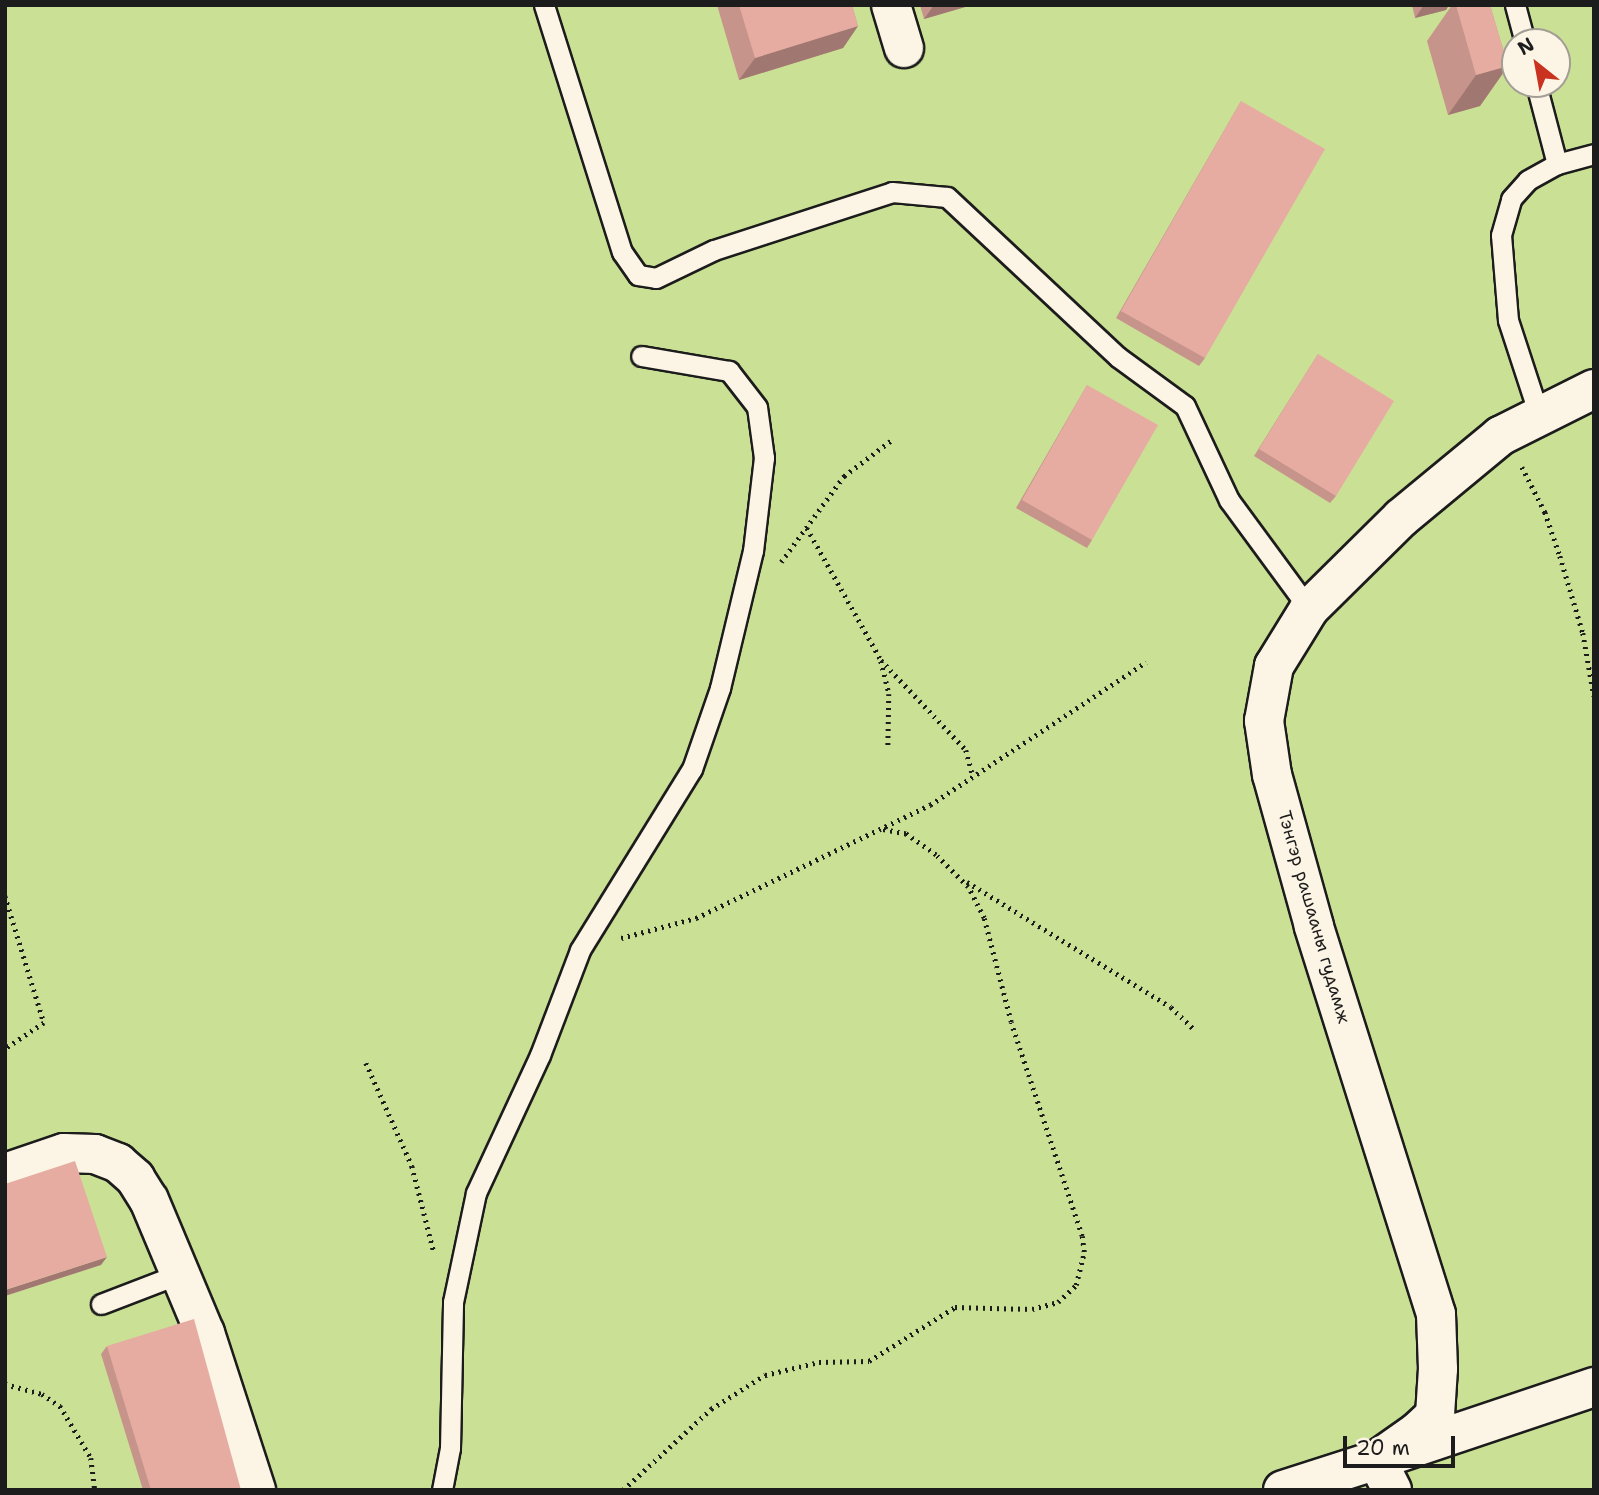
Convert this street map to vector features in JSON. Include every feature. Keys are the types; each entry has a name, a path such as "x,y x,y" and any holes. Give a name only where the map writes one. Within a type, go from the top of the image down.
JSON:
{"street":[{"path":"891,5 904,48"},
{"name":"Тэнгэр рашааны гудамж","path":"1283,1490 1385,1475 1435,1415 1436,1314 1314,926 1272,775 1264,721 1274,666 1309,609 1401,518 1500,436 1594,389"},
{"path":"5,1173 64,1153 95,1154 118,1163 149,1200 205,1333 256,1490"},
{"path":"1385,1475 1594,1387"}],"lane":[{"path":"544,5 622,252 638,275 656,278 714,250 892,192 947,197 1118,357 1185,406 1229,500 1309,609"},
{"path":"1516,5 1522,28"},
{"path":"1540,98 1557,164"},
{"path":"1539,415 1508,320 1501,235 1511,199 1528,180 1557,164 1594,154"},
{"path":"442,1490 450,1448 453,1302 476,1194 540,1055 580,950 692,769 720,688 753,551 764,458 763,426 757,407 729,372 641,356"},
{"path":"101,1304 179,1274"}],"path":[{"path":"1500,436 1534,485 1545,512 1583,633 1594,696"},
{"path":"774,572 844,476 892,439"},
{"path":"807,528 881,660 966,750 973,776"},
{"path":"881,660 889,694 888,749"},
{"path":"580,950 696,918 930,805 1146,662"},
{"path":"880,829 919,841 958,875 1171,1007 1195,1030"},
{"path":"623,1490 710,1409 765,1375 818,1362 869,1361 956,1307 1032,1309 1058,1302 1076,1285 1084,1252 1082,1236 1011,1022 984,918 958,875"},
{"path":"5,896 44,1023 5,1049"},
{"path":"366,1063 412,1166 430,1242 453,1302"},
{"path":"5,1384 41,1394 60,1406 91,1458 95,1490"}],"green space":[{"path":"5,5 1594,5 1594,1490 5,1490"}],"building":[{"path":"739,5 852,5 858,26 755,58"},
{"path":"1456,5 1490,5 1501,42 1501,68 1476,75"},
{"path":"1241,101 1325,149 1205,358 1121,311"},
{"path":"1318,354 1394,401 1336,496 1259,449"},
{"path":"1087,385 1158,425 1092,540 1022,500"},
{"path":"75,1161 107,1257 5,1290 5,1184"},
{"path":"194,1319 241,1490 151,1490 107,1346"}]}
